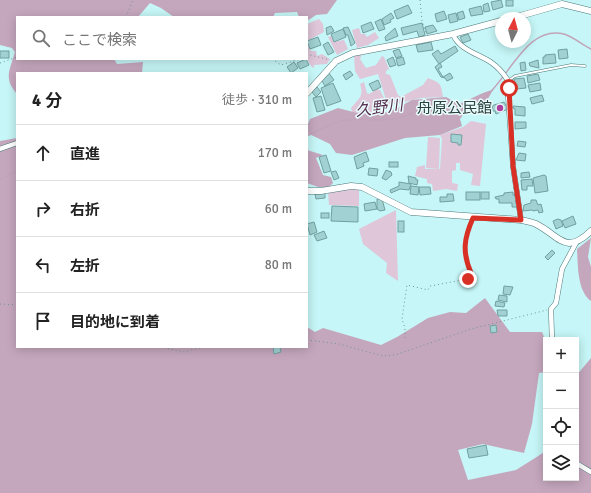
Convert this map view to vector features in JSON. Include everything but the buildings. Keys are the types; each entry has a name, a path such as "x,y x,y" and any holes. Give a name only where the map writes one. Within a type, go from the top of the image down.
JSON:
{"street":[{"path":"531,12 564,2 591,11"},
{"path":"308,92 336,61 353,53 453,34 495,23"},
{"path":"453,34 455,40 462,46 499,69 508,80 513,166 521,220"},
{"path":"0,149 16,143"},
{"path":"308,191 321,191 351,186 362,187 410,212 473,218 521,220 536,224 560,241 576,243"},
{"path":"552,337 551,309 556,303 562,269 576,243 591,231"},
{"path":"579,465 591,472"}],"lane":[{"path":"508,80 515,76 571,65 586,66"}],"path":[{"path":"126,16 133,0"},
{"path":"420,0 422,21 427,39"},
{"path":"308,56 310,55 336,61"},
{"path":"0,63 16,57"},
{"path":"274,60 281,65 297,60"},
{"path":"405,338 405,328 402,319 407,285 428,290 430,286 468,279 471,273 465,256 464,240 473,218"},
{"path":"0,304 16,306"},
{"path":"308,340 339,344 383,356 395,356 471,329 551,309"},
{"path":"165,348 184,352 199,348"}],"shaded area":[{"path":"0,0 337,0 327,14 316,15 308,20 308,16 299,16 297,12 275,13 274,16 173,16 150,3 139,16 16,16 16,60 115,60 117,64 143,62 142,72 16,72 16,92 10,83 9,78 15,52 12,48 0,45"},
{"path":"319,19 323,24 324,32 308,40 308,24"},
{"path":"359,28 361,34 365,34 367,37 375,32 379,38 368,45 357,48 352,30"},
{"path":"331,36 334,42 344,40 348,49 337,55 328,37"},
{"path":"308,44 311,51 316,51 317,56 322,54 330,59 327,64 314,65 314,68 309,63"},
{"path":"354,54 362,54 360,59 366,68 376,65 382,56 384,57 389,69 386,71 386,74 390,75 398,95 401,97 423,85 428,78 440,84 443,97 421,98 388,106 378,74 360,79 355,71"},
{"path":"364,82 367,93 369,94 377,89 380,90 384,98 381,100 384,103 380,103 377,106 379,111 366,114 352,112 351,108 361,95 360,84"},
{"path":"493,90 482,109 466,111 460,119 462,126 440,135 405,138 352,155 336,153 330,144 308,133 308,124 310,119 338,108 361,114 389,112 412,100 446,97 459,104 484,92"},
{"path":"471,121 486,124 480,186 471,185 473,174 460,170 460,163 456,163 456,170 452,171 452,183 458,184 457,191 446,189 433,191 432,184 427,183 427,179 415,176 417,167 425,165 425,169 440,169 442,139 440,135 463,127"},
{"path":"428,137 440,138 439,169 426,168"},
{"path":"16,138 16,348 308,348 308,328 315,332 323,328 381,345 428,318 450,312 466,313 485,298 510,332 542,332 544,337 543,337 543,372 539,373 532,424 524,453 483,444 458,450 468,480 516,470 543,453 543,481 579,481 579,372 591,358 591,493 0,493 0,141"},
{"path":"308,150 323,155 316,158 323,175 331,177 333,183 329,187 318,187 308,183"},
{"path":"359,187 359,206 329,205 328,191"},
{"path":"396,210 398,281 386,273 387,263 363,244 359,229"},
{"path":"591,238 588,257 591,267 591,301 586,297 583,291 579,277 577,249"}],"waterway":[{"name":"久野川","path":"308,136 341,121 356,119 385,120 399,118 421,111 456,109 475,104 497,85 526,48 537,38 550,33 568,35 591,49"},
{"name":"久野川","path":"0,179 16,171"}],"place":[{"name":"舟原公民館","path":"500,108"}],"route":[{"path":"468,279 471,273 465,256 464,240 473,218 521,220 513,166 509,88"}]}
